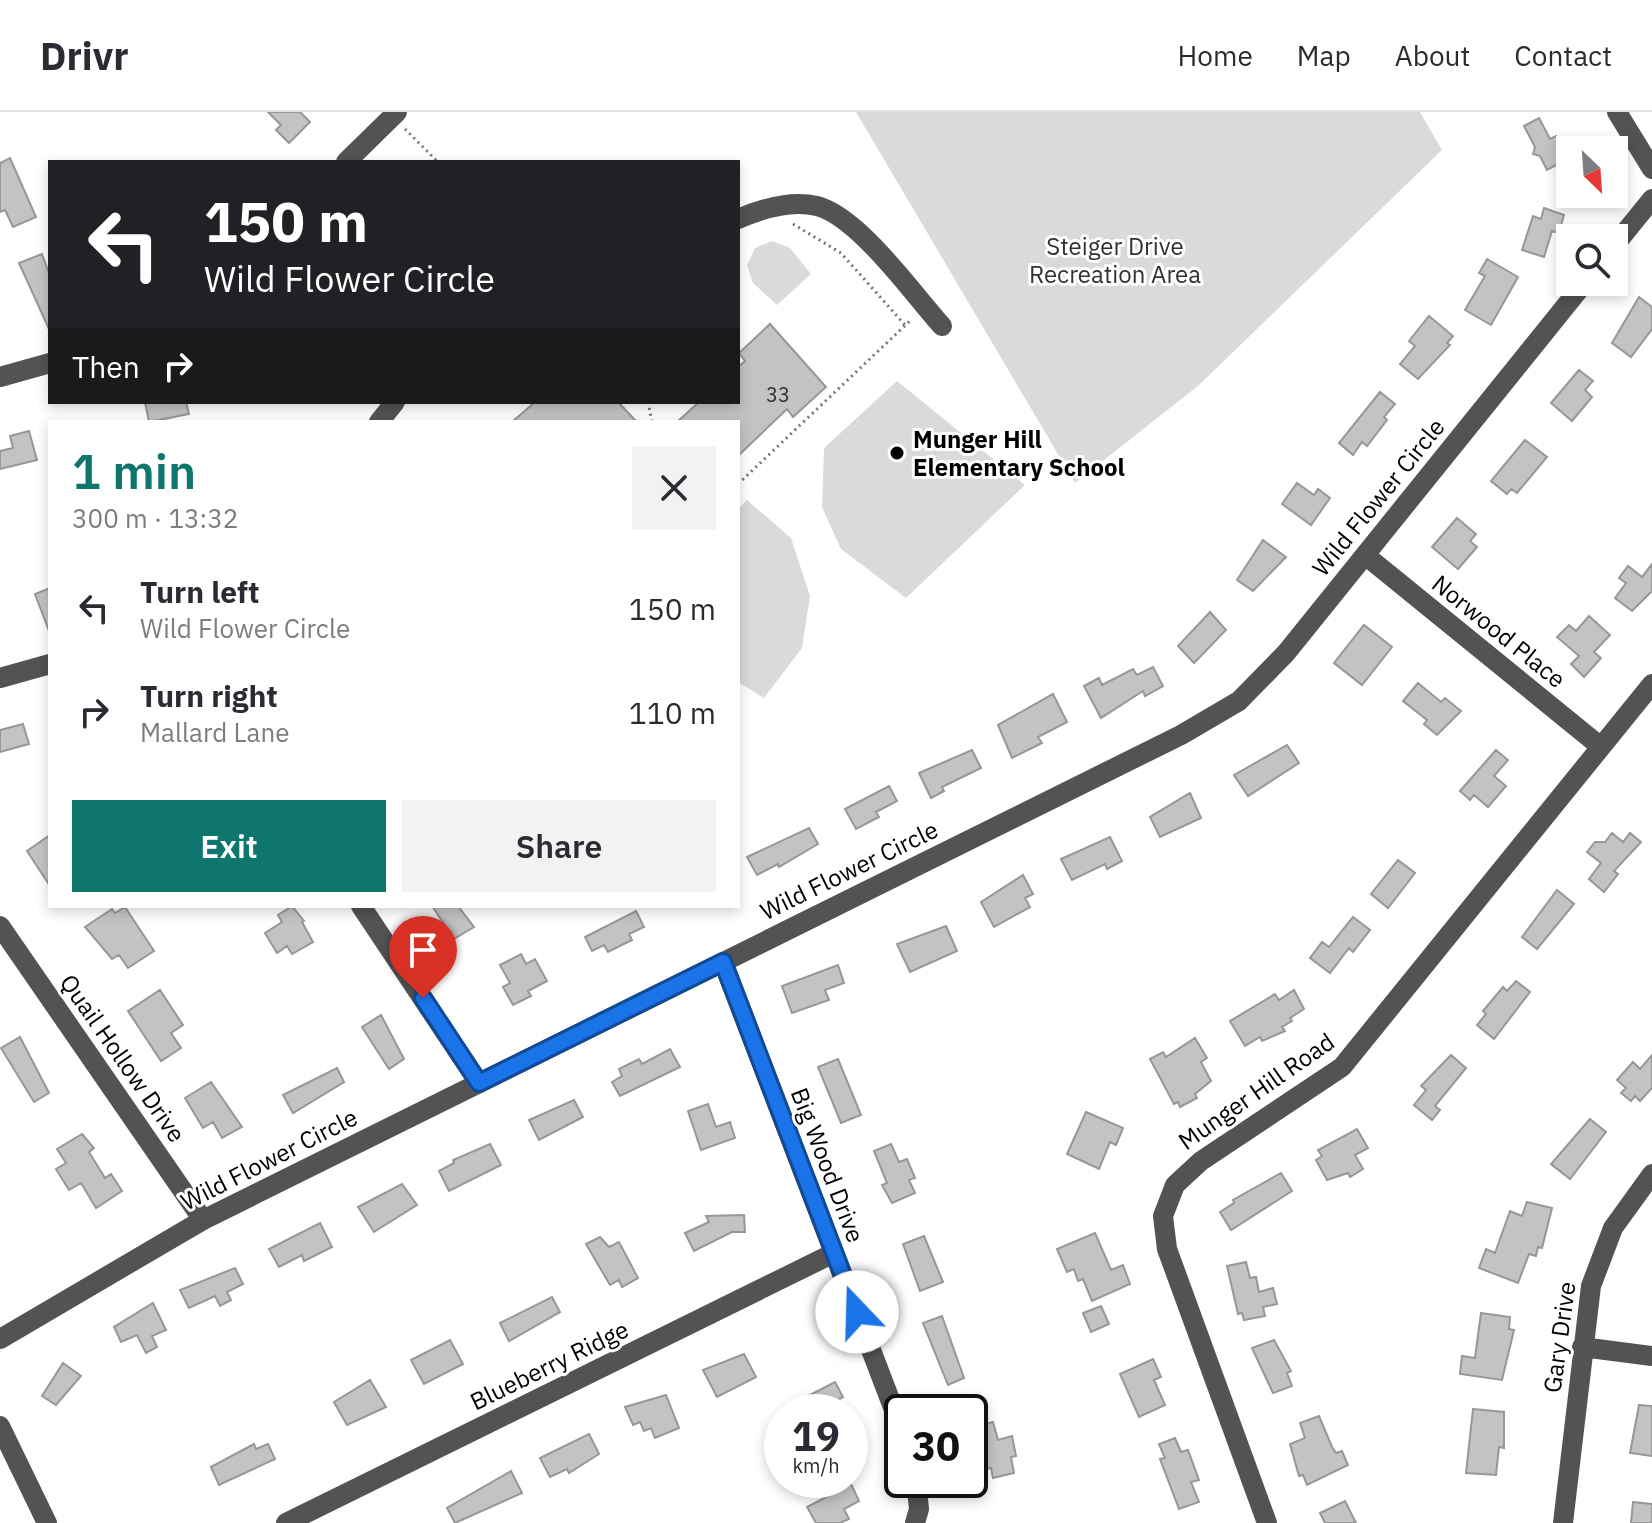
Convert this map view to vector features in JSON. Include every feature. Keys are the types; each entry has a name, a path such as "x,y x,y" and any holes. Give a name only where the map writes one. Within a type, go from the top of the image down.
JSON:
{"street":[{"path":"1617,112 1652,169"},
{"path":"348,160 391,117"},
{"path":"1628,229 1652,199"},
{"path":"740,218 773,207 805,205 826,210 862,238 942,326"},
{"name":"Wild Flower Circle","path":"0,1339 203,1220 1167,742 1239,701 1265,678 1574,296"},
{"path":"0,377 48,364"},
{"path":"381,420 393,404"},
{"name":"Norwood Place","path":"1365,555 1601,747"},
{"path":"0,678 48,665"},
{"name":"Munger Hill Road","path":"1267,1523 1167,1249 1163,1216 1168,1198 1185,1173 1342,1067 1652,684"},
{"path":"362,908 479,1083"},
{"name":"Quail Hollow Drive","path":"0,926 203,1220"},
{"name":"Big Wood Drive","path":"723,962 888,1394"},
{"name":"Gary Drive","path":"1563,1523 1591,1286 1613,1228 1652,1174"},
{"name":"Blueberry Ridge","path":"286,1523 834,1253"},
{"path":"1582,1347 1652,1356"},
{"path":"0,1426 47,1523"},
{"path":"915,1523 918,1498"}],"path":[{"path":"391,117 436,160"},
{"path":"740,482 907,324 841,253 785,219"}],"green space":[{"name":"Steiger Drive Recreation Area","path":"856,112 1420,112 1442,150 1199,385 1075,483"},
{"path":"772,241 790,248 811,274 777,305 753,283 747,265 755,248"},
{"path":"897,381 1025,485 906,598 841,549 822,507 824,448"},
{"path":"747,500 791,538 810,596 802,648 764,698 740,683 740,507"}],"building":[{"path":"268,112 300,112 310,122 289,143 276,130 281,125"},
{"path":"1539,118 1550,139 1556,136 1556,165 1547,170 1540,156 1533,154 1535,147 1524,126"},
{"path":"10,158 36,217 13,227 5,210 0,212 0,163"},
{"path":"1544,208 1564,215 1562,224 1556,224 1556,232 1552,231 1544,257 1522,250 1533,216 1541,219"},
{"path":"42,254 48,270 48,327 19,263"},
{"path":"1487,259 1518,277 1491,325 1465,310 1485,276 1479,273"},
{"path":"1639,297 1652,307 1652,329 1631,357 1612,343"},
{"path":"1429,316 1453,336 1447,343 1450,345 1418,379 1400,364 1415,346 1409,341"},
{"path":"770,324 826,387 793,417 787,409 740,454 740,420 679,420 697,404 740,404 740,365 745,361 740,352"},
{"path":"1579,370 1593,381 1585,390 1592,397 1572,421 1551,403"},
{"path":"1380,392 1395,404 1367,446 1362,442 1353,455 1339,443"},
{"path":"145,404 186,404 189,414 149,420"},
{"path":"533,404 620,404 635,420 514,420"},
{"path":"29,431 37,460 0,469 0,451 13,448 10,436"},
{"path":"1525,440 1547,457 1517,493 1511,489 1507,494 1491,481"},
{"path":"1297,483 1314,495 1318,489 1330,498 1311,525 1282,504"},
{"path":"1457,518 1476,534 1470,541 1477,547 1458,569 1432,547"},
{"path":"1263,540 1286,557 1253,591 1237,580"},
{"path":"1652,564 1652,591 1632,611 1615,598 1626,583 1619,578 1628,566 1642,577"},
{"path":"48,589 48,628 35,594"},
{"path":"1210,612 1226,630 1194,663 1178,646"},
{"path":"1589,616 1610,635 1594,652 1601,658 1584,677 1571,664 1579,656 1557,637 1569,625 1576,631"},
{"path":"1364,625 1392,647 1362,685 1334,663"},
{"path":"1153,667 1163,686 1145,696 1143,691 1101,718 1084,686 1099,678 1102,685 1133,669 1137,675"},
{"path":"1418,683 1441,702 1445,698 1461,711 1437,735 1424,724 1427,720 1403,701"},
{"path":"1053,694 1067,722 1038,737 1042,743 1012,758 998,725"},
{"path":"23,724 29,744 0,752 0,730"},
{"path":"1287,745 1299,763 1248,796 1234,775"},
{"path":"972,750 981,768 942,787 944,791 931,798 919,773"},
{"path":"1496,750 1508,760 1494,776 1506,786 1488,807 1474,795 1470,800 1460,791"},
{"path":"889,786 897,801 876,812 879,817 856,829 845,809"},
{"path":"1190,793 1201,818 1160,837 1150,817"},
{"path":"809,828 818,844 779,867 778,864 757,875 747,857"},
{"path":"1612,833 1623,842 1630,833 1641,842 1614,871 1618,874 1604,892 1589,879 1601,863 1587,852 1595,842 1605,842"},
{"path":"48,836 48,883 27,851"},
{"path":"1110,837 1122,861 1107,869 1105,864 1072,880 1061,859"},
{"path":"1398,860 1415,873 1388,908 1371,894"},
{"path":"1023,875 1033,894 1025,898 1030,907 994,927 981,902"},
{"path":"1557,890 1574,904 1537,949 1522,937"},
{"path":"126,908 154,951 128,968 119,955 112,959 85,927 112,909 115,913"},
{"path":"294,908 304,921 313,942 292,954 287,946 277,953 265,933 282,922 278,915"},
{"path":"433,908 460,908 474,927 454,939"},
{"path":"636,911 644,927 629,934 632,940 608,952 604,945 592,951 585,937"},
{"path":"1353,917 1370,930 1353,952 1349,948 1330,973 1310,958 1322,942 1329,947"},
{"path":"946,926 957,951 910,972 897,944"},
{"path":"521,954 526,964 535,959 547,981 528,991 531,996 513,1005 503,987 510,983 500,965"},
{"path":"838,965 844,983 825,990 829,1000 792,1013 782,986"},
{"path":"1516,981 1530,992 1494,1039 1477,1025 1486,1014 1483,1011 1503,987 1507,991"},
{"path":"160,990 183,1025 171,1033 181,1048 161,1061 128,1011"},
{"path":"1294,990 1304,1009 1282,1027 1285,1031 1262,1041 1260,1037 1245,1046 1230,1021 1275,994 1279,1000"},
{"path":"381,1015 404,1059 389,1069 362,1027"},
{"path":"20,1037 49,1093 34,1102 1,1048"},
{"path":"1195,1038 1207,1058 1201,1062 1211,1081 1195,1094 1197,1098 1180,1107 1178,1102 1174,1104 1150,1059 1163,1052 1166,1057"},
{"path":"670,1049 680,1067 620,1096 612,1082 622,1076 619,1069 639,1059 642,1064"},
{"path":"1451,1055 1466,1068 1435,1106 1440,1110 1432,1120 1414,1105 1426,1090 1421,1086"},
{"path":"1652,1055 1652,1088 1640,1101 1635,1096 1631,1101 1621,1093 1626,1088 1617,1080 1633,1062 1640,1069"},
{"path":"838,1059 861,1115 841,1123 818,1067"},
{"path":"337,1068 344,1082 293,1113 283,1095"},
{"path":"211,1082 242,1127 222,1138 213,1122 203,1128 185,1098"},
{"path":"574,1100 583,1117 539,1140 529,1120"},
{"path":"708,1104 716,1127 730,1122 735,1138 701,1150 688,1111"},
{"path":"1086,1112 1123,1128 1116,1145 1110,1142 1099,1169 1067,1154"},
{"path":"1590,1119 1606,1132 1570,1179 1551,1164"},
{"path":"1357,1129 1368,1148 1355,1155 1363,1169 1350,1177 1348,1173 1327,1180 1316,1160 1322,1156 1318,1150"},
{"path":"82,1134 94,1148 89,1152 105,1178 111,1174 122,1191 96,1208 81,1183 69,1190 56,1169 66,1163 57,1149"},
{"path":"490,1144 501,1165 449,1191 439,1171 454,1163 453,1160"},
{"path":"891,1144 899,1162 907,1159 915,1178 909,1180 915,1193 892,1203 882,1185 887,1183 874,1151"},
{"path":"1281,1173 1292,1191 1231,1230 1220,1212 1234,1203 1233,1200"},
{"path":"402,1184 417,1205 374,1232 358,1207"},
{"path":"1527,1202 1552,1208 1542,1248 1538,1247 1536,1256 1529,1254 1518,1283 1479,1268 1486,1249 1495,1253 1510,1211 1522,1216"},
{"path":"744,1215 745,1232 732,1232 694,1251 685,1233 709,1222 706,1216"},
{"path":"320,1223 332,1247 304,1261 302,1255 279,1267 269,1249"},
{"path":"1095,1233 1111,1270 1123,1265 1130,1284 1092,1301 1083,1279 1078,1281 1074,1269 1067,1272 1057,1249"},
{"path":"924,1236 943,1282 920,1291 903,1244"},
{"path":"600,1237 609,1247 619,1242 638,1278 622,1287 619,1280 610,1285 586,1244"},
{"path":"1246,1262 1250,1278 1256,1277 1259,1292 1273,1288 1277,1304 1263,1307 1265,1316 1244,1320 1242,1313 1238,1314 1227,1266"},
{"path":"235,1268 243,1284 227,1292 231,1300 220,1306 215,1296 189,1308 180,1290"},
{"path":"552,1297 560,1312 509,1341 500,1323"},
{"path":"153,1303 166,1330 152,1336 157,1347 146,1353 137,1335 121,1342 114,1327"},
{"path":"1101,1306 1109,1324 1091,1332 1083,1313"},
{"path":"1481,1313 1510,1317 1509,1329 1514,1330 1502,1380 1460,1374 1462,1356 1475,1358"},
{"path":"942,1316 964,1378 948,1385 923,1323"},
{"path":"450,1340 463,1364 424,1384 411,1360"},
{"path":"1274,1340 1291,1371 1287,1373 1292,1386 1273,1393 1252,1348"},
{"path":"744,1354 756,1377 717,1397 703,1370"},
{"path":"1153,1359 1161,1377 1154,1380 1165,1405 1139,1417 1120,1374"},
{"path":"63,1363 81,1376 56,1405 42,1396"},
{"path":"370,1380 386,1407 347,1425 334,1402"},
{"path":"835,1382 841,1394 812,1394"},
{"path":"666,1395 679,1428 655,1438 651,1428 644,1431 640,1422 633,1425 625,1407"},
{"path":"1639,1405 1652,1406 1652,1456 1630,1453"},
{"path":"1473,1409 1504,1412 1504,1448 1499,1447 1496,1475 1466,1473"},
{"path":"1319,1416 1332,1447 1336,1453 1342,1451 1348,1465 1307,1485 1303,1475 1299,1476 1290,1444 1305,1438 1300,1423"},
{"path":"993,1422 998,1440 1012,1436 1016,1456 1011,1457 1014,1473 993,1478 991,1468 988,1468 988,1423"},
{"path":"589,1434 599,1454 569,1473 567,1469 550,1477 540,1458"},
{"path":"1175,1438 1181,1452 1188,1450 1199,1480 1191,1482 1199,1502 1179,1509 1160,1459 1165,1458 1159,1444"},
{"path":"254,1444 256,1449 268,1444 275,1459 219,1485 211,1467"},
{"path":"511,1471 522,1493 455,1523 447,1508"},
{"path":"824,1498 858,1498 859,1501 844,1509 849,1519 840,1523 816,1523 807,1507"},
{"path":"1345,1501 1356,1523 1325,1523 1320,1513"},
{"path":"1633,1502 1652,1504 1652,1523 1631,1523"}],"place":[{"name":"Munger Hill Elementary School","path":"897,453"}],"route":[{"path":"423,998 479,1083 723,962 857,1312"}]}
